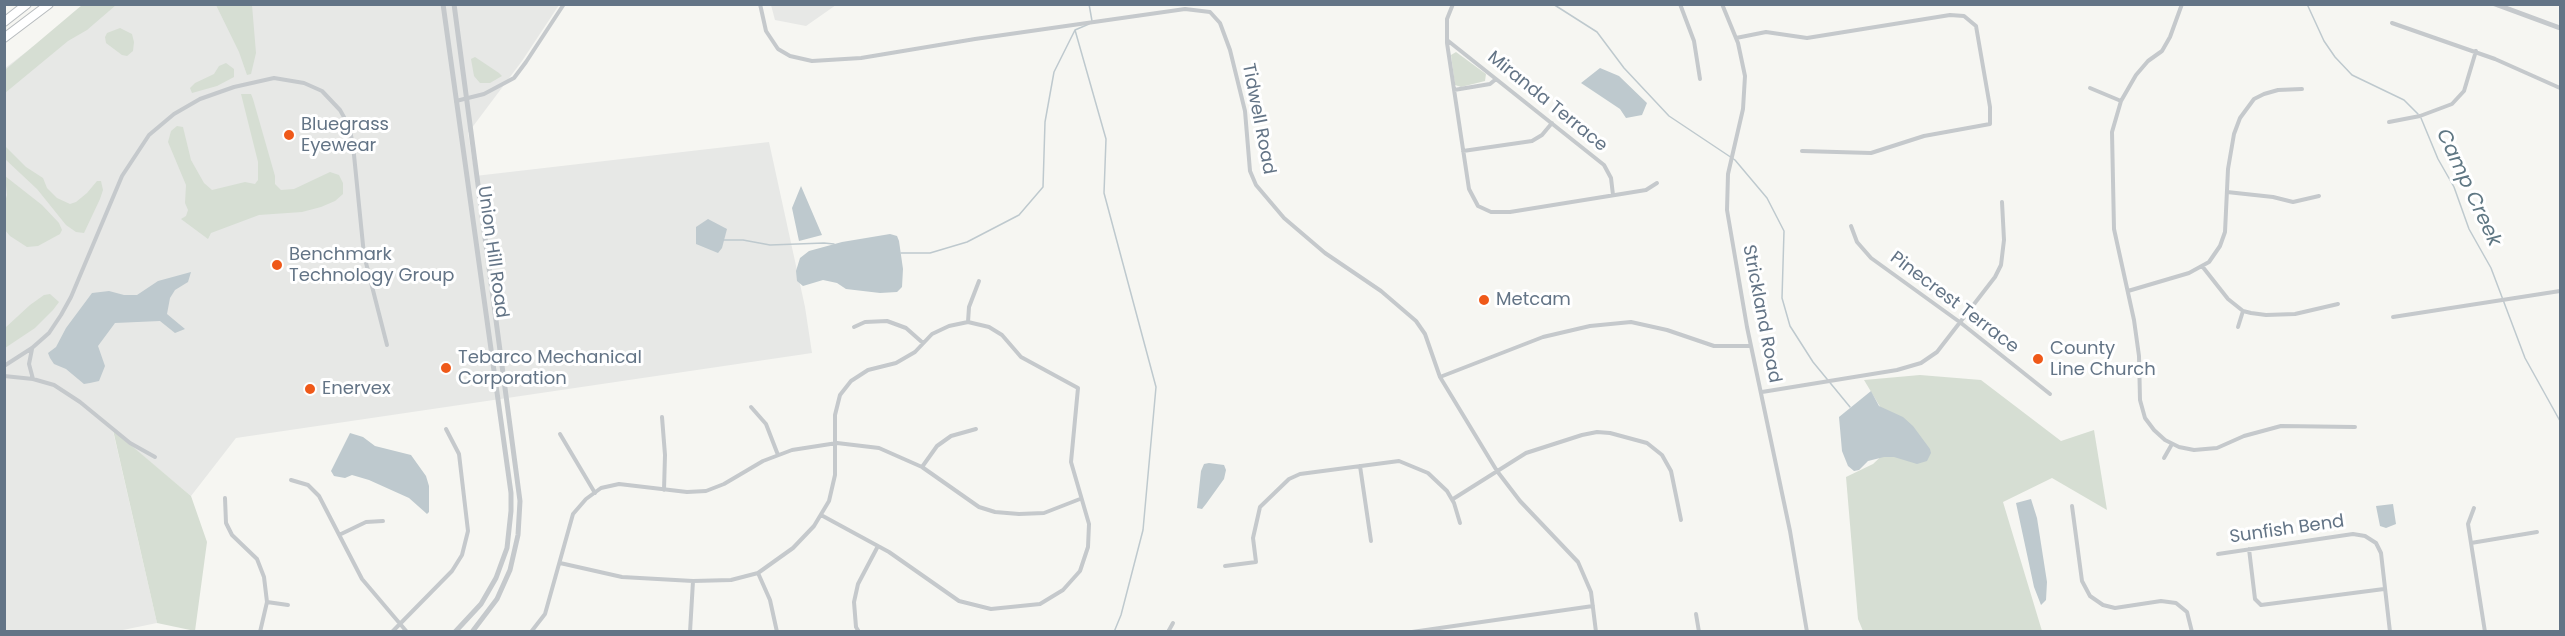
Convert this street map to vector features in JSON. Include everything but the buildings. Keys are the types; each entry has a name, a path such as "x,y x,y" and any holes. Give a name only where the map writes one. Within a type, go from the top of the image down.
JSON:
{"highway":[{"path":"4,22 27,4"},
{"path":"4,38 49,4"}],"street":[{"name":"Union Hill Road","path":"443,4 510,484 511,511 507,548 496,578 481,604 455,632"},
{"name":"Union Hill Road","path":"454,4 520,501 518,535 510,570 497,599 472,632"},
{"path":"456,101 493,90 513,78 564,4"},
{"name":"Tidwell Road","path":"760,4 766,31 778,49 790,56 812,61 861,58 1053,27 1185,9 1210,12 1220,23 1230,50 1247,122 1250,171 1256,185 1284,218 1325,253 1381,291 1416,321 1425,334 1440,377 1497,471 1520,501 1578,562 1585,576 1593,606 1596,632"},
{"path":"1453,4 1447,20 1447,40 1469,192 1476,204 1486,211 1510,212 1647,190 1657,183"},
{"path":"1680,4 1694,41 1700,79"},
{"name":"Strickland Road","path":"1722,4 1743,63 1745,90 1728,174 1726,199 1751,346 1790,531 1807,632"},
{"path":"2182,4 2170,37 2162,51 2148,61 2136,75 2121,101 2112,132 2114,230 2138,348 2142,411 2154,430 2172,444 2186,449 2210,449 2281,426 2355,427"},
{"path":"2495,4 2560,28"},
{"path":"1736,38 1766,32 1807,38 1950,15 1964,16 1976,26 1990,107 1990,124 1924,136 1871,153 1802,151"},
{"path":"2392,22 2476,51 2524,70 2560,88"},
{"name":"Miranda Terrace","path":"1447,40 1606,167 1612,181 1613,195"},
{"path":"2389,122 2420,116 2452,104 2464,91 2476,51"},
{"path":"4,366 32,348 49,333 71,297 122,176 149,135 174,114 200,99 234,87 274,78 297,81 316,88 335,103 347,121 353,145 364,255 387,345"},
{"path":"1454,90 1490,84 1496,79"},
{"path":"2090,88 2121,101"},
{"path":"2128,291 2189,273 2202,266 2216,253 2223,239 2226,225 2228,169 2234,134 2244,111 2254,99 2264,94 2278,90 2302,89"},
{"path":"1463,151 1532,141 1542,135 1552,123"},
{"path":"2227,192 2273,197 2293,202 2319,196"},
{"path":"1762,392 1897,370 1921,363 1936,352 1995,277 2001,265 2004,246 2001,202"},
{"name":"Pinecrest Terrace","path":"1851,226 1857,242 1871,258 1961,322 2050,393"},
{"path":"2202,266 2228,299 2243,311 2266,315 2295,314 2338,304"},
{"path":"968,322 969,307 979,281"},
{"path":"2393,317 2560,291"},
{"path":"2238,327 2243,311"},
{"path":"854,327 865,322 887,321 906,328 923,343"},
{"path":"560,563 622,577 693,581 731,580 758,573 793,548 814,526 821,514 829,501 835,475 837,443 835,415 840,395 851,381 868,370 896,363 915,352 932,334 949,326 968,322 989,327 1002,335 1021,357 1078,388 1071,462 1089,524 1088,547 1080,571 1063,590 1040,604 991,609 959,601 878,546 821,514"},
{"path":"1440,377 1543,337 1590,326 1630,322 1667,330 1714,346 1751,346"},
{"path":"32,348 28,363 33,379"},
{"path":"4,376 33,379 54,386 80,402 130,443 155,457"},
{"path":"751,407 766,424 778,455"},
{"path":"662,417 665,455 664,489"},
{"path":"392,632 452,571 462,555 468,531 459,454 446,429"},
{"path":"922,467 937,446 951,436 976,429"},
{"path":"1453,499 1526,453 1597,432 1636,439 1656,448 1671,471 1680,520"},
{"path":"560,434 595,493"},
{"path":"534,630 545,614 573,514 586,499 601,488 619,484 687,492 706,491 778,455 792,450 837,443 879,448 922,467 979,507 994,512 1044,513 1080,499"},
{"path":"2164,458 2172,444"},
{"path":"1225,566 1256,562 1253,538 1260,507 1288,479 1300,474 1399,460 1428,473 1453,499 1460,524"},
{"path":"1360,466 1371,541"},
{"path":"291,480 308,484 319,496 362,579 407,632"},
{"path":"225,498 226,523 232,535 257,559 264,577 267,602 260,632"},
{"path":"2072,506 2082,581 2090,596 2099,603 2111,607 2161,601 2176,603 2187,612 2192,632"},
{"path":"2474,508 2468,524 2485,632"},
{"path":"339,535 366,522 383,521"},
{"path":"2471,543 2537,532"},
{"name":"Sunfish Bend","path":"2218,554 2353,534 2366,536 2379,548 2390,632"},
{"path":"859,632 856,627 854,602 858,584 878,546"},
{"path":"2249,549 2255,599 2261,605 2384,589"},
{"path":"758,573 770,600 777,632"},
{"path":"690,632 693,581"},
{"path":"267,602 288,605"},
{"path":"1412,632 1593,606"},
{"path":"1696,614 1699,632"},
{"path":"1168,632 1173,623"}],"shaded area":[{"path":"771,4 836,5 806,26 775,20"},
{"path":"82,5 116,5 5,93 5,70"},
{"path":"87,5 559,5 522,61 468,133 475,176 769,142 805,307 812,353 236,438 191,496 113,431 157,623 118,631 5,631 4,69"},
{"path":"216,5 252,5 256,53 251,74 247,75 239,52"},
{"path":"120,28 132,34 134,42 133,51 127,56 106,43 107,33"},
{"path":"1456,52 1486,74 1485,81 1461,87 1455,85 1451,55"},
{"path":"475,57 502,76 490,83 480,83 474,76 471,59"},
{"path":"226,63 234,69 234,77 217,86 192,93 190,88 195,83 214,74 219,66"},
{"path":"1600,68 1619,76 1647,103 1642,115 1626,118 1620,109 1581,83"},
{"path":"241,94 251,94 275,176 275,184 281,190 294,189 330,172 339,175 343,183 343,194 335,201 302,212 259,215 211,233 208,239 181,219 186,216 188,210 185,203 186,185 168,142 171,131 177,126 183,127 191,160 204,183 212,190 245,182 255,184 258,180 258,162"},
{"path":"5,146 26,167 43,178 47,188 57,198 70,204 87,193 97,181 101,181 103,190 84,233 76,232 66,225 37,189 5,159"},
{"path":"5,176 42,205 59,223 62,230 60,234 38,246 27,247 10,236 5,230 7,195"},
{"path":"801,186 822,235 799,241 792,208"},
{"path":"708,219 727,229 722,248 718,253 696,244 696,227"},
{"path":"890,234 897,236 899,241 903,269 902,287 897,292 880,293 846,289 837,283 823,280 803,286 797,281 796,271 800,258 809,251 842,242"},
{"path":"191,272 188,282 175,290 170,298 167,314 185,329 175,333 160,321 115,323 98,346 105,366 99,381 90,383 84,384 66,369 54,364 50,358 48,353 56,347 66,328 92,293 109,291 124,295 137,295 158,281"},
{"path":"50,294 59,302 53,310 35,328 5,348 5,328 30,305 44,295"},
{"path":"1920,375 1981,380 2061,441 2094,430 2107,510 2052,478 2003,502 2042,631 1863,631 1858,619 1846,477 1873,464 1892,446 1885,415 1864,380"},
{"path":"1871,391 1879,406 1903,417 1913,426 1930,449 1931,453 1927,461 1917,464 1894,457 1884,457 1868,461 1859,470 1854,471 1848,466 1842,451 1839,417"},
{"path":"113,430 191,496 207,542 195,631 157,623"},
{"path":"350,433 363,437 375,446 411,455 426,476 429,486 429,512 427,514 409,498 369,480 352,475 345,478 334,476 331,471"},
{"path":"1204,464 1224,465 1226,470 1224,479 1202,509 1197,508 1201,471"},
{"path":"2031,499 2037,518 2047,582 2046,600 2041,605 2034,587 2016,503"},
{"path":"2393,504 2396,524 2386,528 2380,526 2376,506"}],"waterway":[{"path":"1089,4 1092,21"},
{"path":"1553,4 1597,32 1624,68 1669,116 1735,160 1767,198 1784,231 1782,298 1790,326 1813,362 1850,407"},
{"name":"Camp Creek","path":"2307,4 2324,41 2352,75 2404,100 2418,114"},
{"path":"901,253 930,253 967,242 1019,215 1043,187 1045,122 1054,72 1075,30 1089,24"},
{"path":"1075,30 1106,139 1104,193 1156,387 1143,530 1121,615 1114,632"},
{"name":"Camp Creek","path":"2421,118 2438,159 2454,187 2469,229 2491,268 2525,358 2560,421"},
{"path":"724,240 743,240 770,245 834,244"}],"place":[{"name":"Bluegrass Eyewear","path":"289,135"},
{"name":"Benchmark Technology Group","path":"277,265"},
{"name":"Metcam","path":"1484,300"},
{"name":"County Line Church","path":"2038,359"},
{"name":"Tebarco Mechanical Corporation","path":"446,368"},
{"name":"Enervex","path":"310,389"}]}
